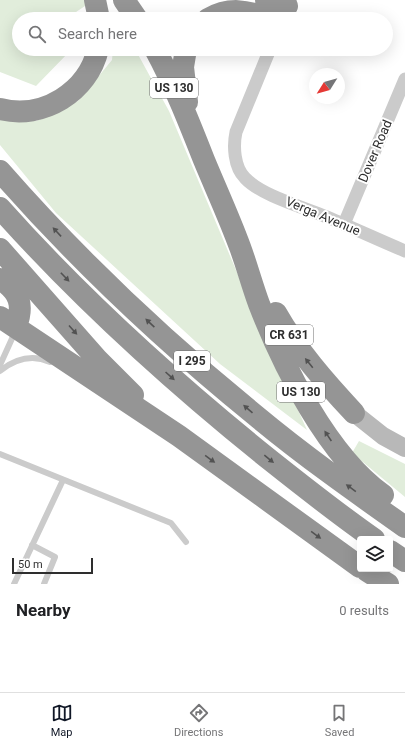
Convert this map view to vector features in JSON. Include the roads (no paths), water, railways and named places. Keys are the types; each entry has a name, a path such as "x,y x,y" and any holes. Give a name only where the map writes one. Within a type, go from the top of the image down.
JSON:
{"highway":[{"path":"95,0 98,12"},
{"path":"124,0 132,12"},
{"path":"266,0 286,8"},
{"path":"230,12 247,12"},
{"path":"0,108 31,111 55,104 77,88 91,69 96,56"},
{"name":"US 130","path":"158,56 191,129 239,245 268,326 295,382 335,447 361,476 377,491 405,511"},
{"path":"185,56 184,74 191,129"},
{"name":"I 295","path":"0,171 66,242 178,349 261,420 335,477 405,527"},
{"name":"I 295","path":"0,208 92,303 194,397 298,482 370,536"},
{"name":"CR 631","path":"239,245 290,337 313,367 354,413"},
{"path":"0,249 108,370 141,403 179,436"},
{"path":"0,279 10,287 20,302 21,310 8,322 179,436 368,573 388,584"},
{"path":"393,552 405,561"}],"main road":[{"name":"CR 631","path":"354,413 383,436 405,448"}],"street":[{"name":"Verga Avenue","path":"267,56 236,132 234,141 237,164 243,176 258,188 405,251"},
{"name":"Dover Road","path":"344,224 405,79"}],"lane":[{"path":"0,365 8,322"},
{"path":"0,371 16,361 30,358 47,360 101,385"},
{"path":"0,454 171,523 186,542"},
{"path":"14,584 63,480"},
{"path":"32,545 55,557 44,584"}]}
